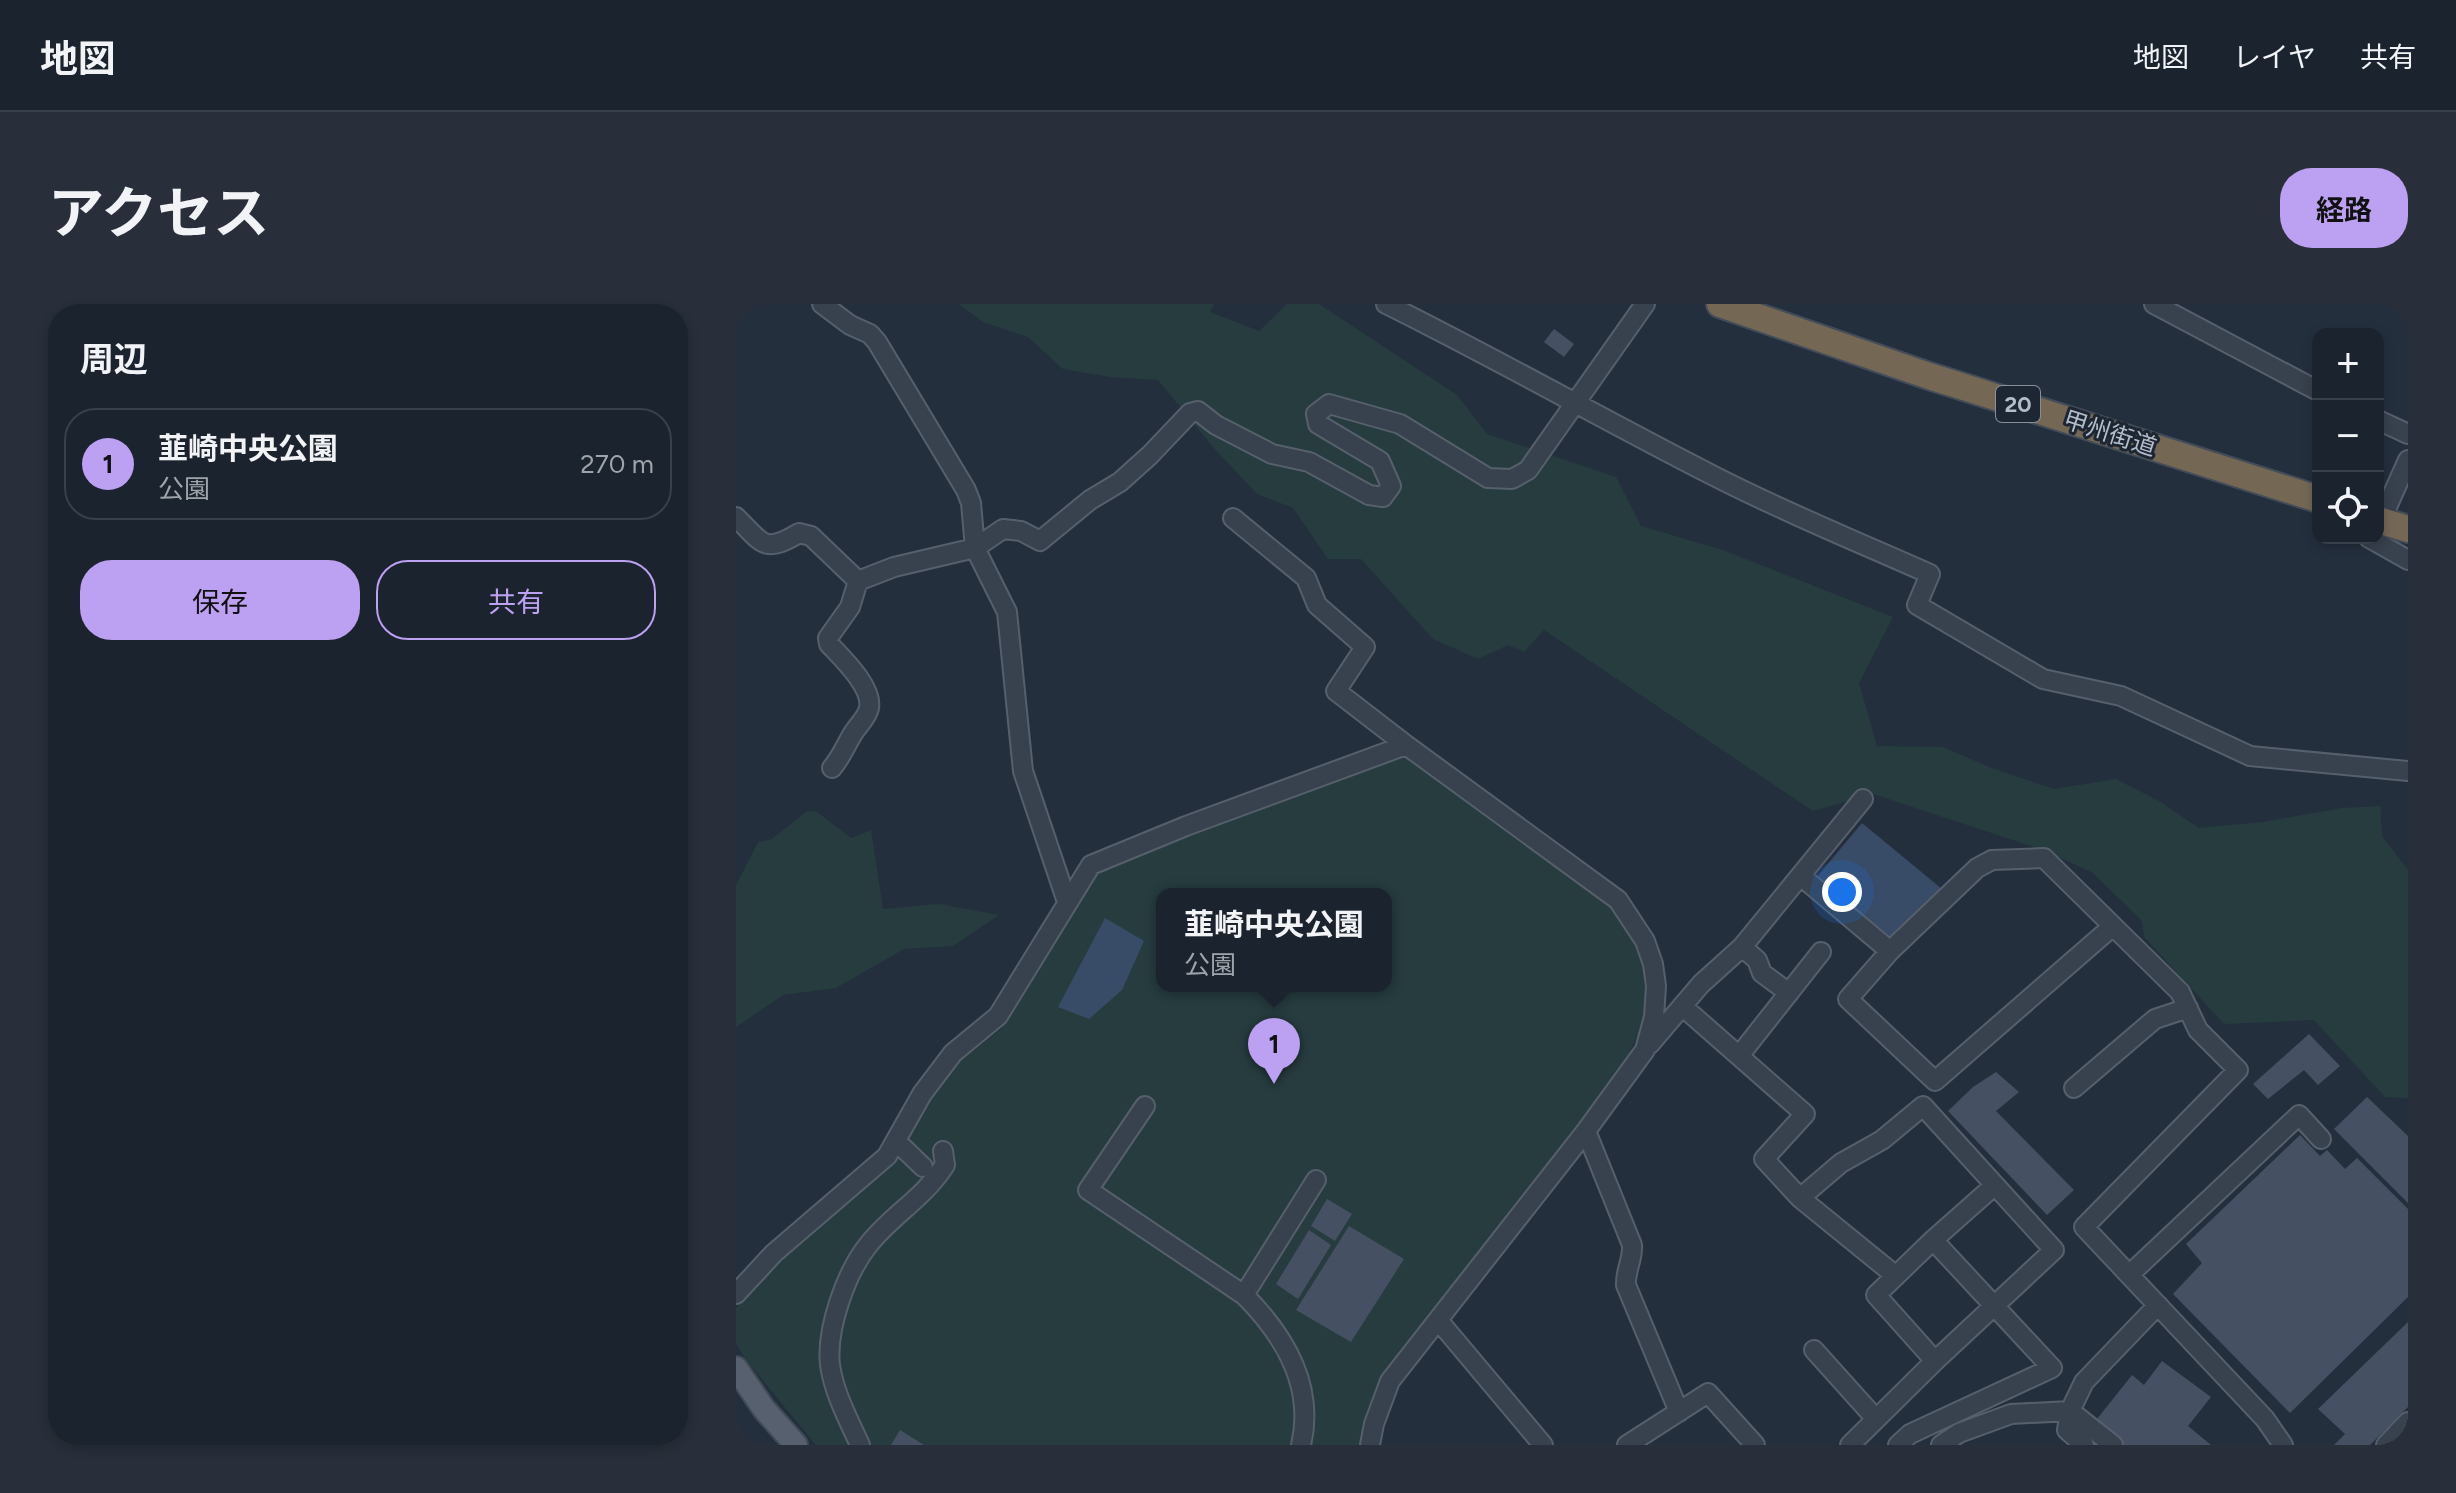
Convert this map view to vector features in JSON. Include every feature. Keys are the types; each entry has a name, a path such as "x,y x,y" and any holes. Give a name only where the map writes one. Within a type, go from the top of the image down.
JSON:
{"highway":[{"name":"甲州街道","path":"1720,304 1766,312 2312,497"},
{"path":"2384,514 2408,529"}],"main road":[{"path":"736,1368 764,1409 796,1445"}],"street":[{"path":"822,304 850,325 870,334 877,342 966,490 971,503 975,548 1007,612 1023,771 1067,902"},
{"path":"1386,304 1492,356 1574,404 1718,478 1930,574 1917,605 2043,679 2121,696 2250,756 2408,771"},
{"path":"858,581 894,567 975,548 1003,529 1021,531 1040,541 1090,500 1120,482 1190,413 1198,411 1216,425 1272,454 1309,462 1369,495 1383,497 1391,486 1380,461 1318,424 1316,414 1329,404 1400,424 1488,478 1512,479 1528,470 1645,304"},
{"path":"2154,304 2312,388"},
{"path":"2384,423 2408,434"},
{"path":"2384,511 2408,460"},
{"path":"736,517 766,545 778,545 799,533 811,536 858,581"},
{"path":"1233,518 1306,578 1317,605 1365,647 1336,691 1618,900 1645,941 1653,964 1656,986 1654,1017 1645,1050"},
{"path":"2380,544 2408,560"},
{"path":"832,768 869,711 869,702 858,676 829,644 828,638 850,607 858,581"},
{"path":"1380,753 1389,732"},
{"path":"737,1290 813,1217 887,1156 922,1094 953,1053 998,1016 1091,865 1186,826 1406,745"},
{"path":"1370,1445 1374,1424 1390,1381 1586,1131 1645,1050 1701,984 1742,947 1863,799"},
{"path":"2113,926 1935,1081 1848,999 1890,951 1977,868 1992,860 2044,858 2180,992 2198,1030 2238,1070 2084,1227 2265,1419 2283,1445"},
{"path":"1802,877 1890,951"},
{"path":"1742,947 1757,960 1762,973 1789,993"},
{"path":"1739,1056 1821,952"},
{"path":"1682,1006 1805,1114 1764,1159 1800,1198 1896,1276"},
{"path":"2074,1088 2155,1019 2188,1008"},
{"path":"1145,1106 1088,1190 1244,1295 1266,1317 1284,1343 1300,1380 1304,1418 1301,1445"},
{"path":"1800,1198 1841,1163 1882,1140 1923,1106 2054,1250 1850,1445"},
{"path":"2129,1275 2299,1115 2321,1139"},
{"path":"1586,1131 1632,1245 1633,1260 1625,1275 1626,1285 1679,1412"},
{"path":"896,1141 923,1167"},
{"path":"860,1445 841,1406 830,1363 832,1333 844,1286 869,1244 931,1186 945,1165 943,1151"},
{"path":"1244,1295 1316,1180"},
{"path":"1935,1361 1876,1295 1995,1185"},
{"path":"1898,1445 1910,1434 2052,1368 1933,1240"},
{"path":"2084,1445 2067,1430 2070,1411 2084,1382 2158,1305"},
{"path":"1438,1320 1543,1445"},
{"path":"1814,1350 1876,1419"},
{"path":"1627,1445 1708,1393 1755,1445"},
{"path":"1941,1445 1959,1433 2011,1414 2070,1411 2113,1445"},
{"path":"2386,1445 2408,1422"}],"green space":[{"path":"959,304 1214,304 1210,312 1259,331 1287,304 1319,304 1457,395 1487,434 1616,477 1641,526 1723,550 1893,617 1859,683 1877,746 1943,747 1994,769 2054,789 2116,779 2159,801 2199,828 2263,822 2342,808 2380,806 2382,836 2408,870 2408,1098 2385,1097 2314,1020 2224,1024 2144,937 2142,921 2093,873 2046,851 1873,794 1813,811 1544,630 1524,652 1508,645 1478,659 1433,639 1361,559 1328,559 1293,508 1257,494 1213,447 1158,380 1111,377 1063,369 1028,337 983,322"},
{"path":"1402,754 1612,905 1638,943 1645,968 1647,997 1643,1024 1625,1062 1543,1173 1421,1327 1376,1391 1364,1445 816,1445 745,1359 736,1343 736,1308 769,1269 898,1155 922,1105 957,1063 1001,1029 1096,872"},
{"path":"807,811 817,812 851,838 871,830 883,909 939,904 999,915 953,946 904,949 836,988 783,995 736,1027 736,885 758,842 772,839"}],"water":[{"path":"1862,823 1942,889 1889,939 1816,878"},
{"path":"1105,918 1144,941 1122,990 1089,1019 1058,1007"}],"building":[{"path":"1554,329 1574,344 1564,357 1544,342"},
{"path":"2309,1034 2340,1066 2318,1085 2304,1070 2268,1099 2253,1084"},
{"path":"1996,1072 2019,1092 1996,1111 2074,1190 2047,1215 1948,1111 1973,1087"},
{"path":"2367,1097 2408,1136 2408,1203 2334,1129"},
{"path":"2300,1135 2320,1156 2327,1150 2345,1169 2357,1158 2408,1209 2408,1297 2290,1413 2173,1294 2202,1263 2186,1244"},
{"path":"1327,1199 1352,1214 1335,1241 1311,1226"},
{"path":"1349,1226 1404,1259 1351,1342 1296,1310"},
{"path":"1309,1230 1331,1245 1298,1299 1276,1284"},
{"path":"2408,1322 2408,1407 2370,1445 2334,1445 2345,1434 2318,1409"},
{"path":"2162,1361 2211,1397 2188,1426 2211,1445 2122,1445 2109,1435 2110,1431 2097,1419 2132,1375 2144,1385"},
{"path":"900,1430 924,1445 891,1445"}],"place":[{"name":"韮崎中央公園","path":"1274,1084"}]}
